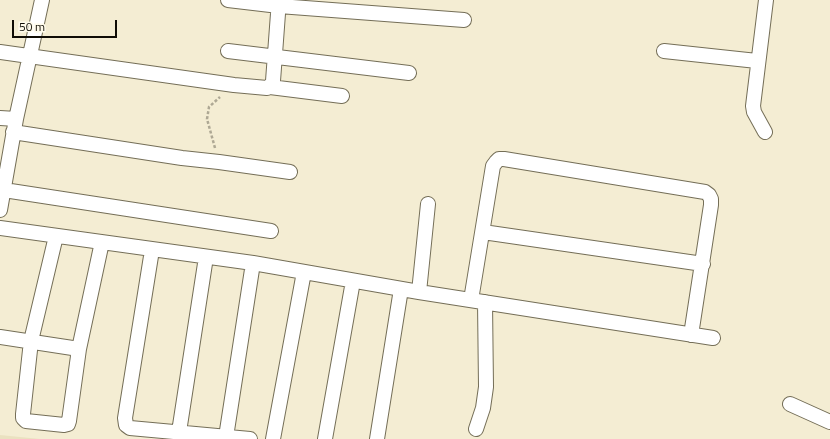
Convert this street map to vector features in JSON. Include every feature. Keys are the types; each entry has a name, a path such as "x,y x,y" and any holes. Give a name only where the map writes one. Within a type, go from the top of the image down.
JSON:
{"street":[{"path":"0,210 14,125 42,0"},
{"path":"228,0 279,3 464,20"},
{"path":"765,132 754,112 753,106 757,61 766,0"},
{"path":"270,87 273,81 279,3"},
{"path":"228,51 409,73"},
{"path":"664,51 757,61"},
{"path":"0,52 234,85 270,87 342,96"},
{"path":"0,118 14,125 182,158 290,172"},
{"path":"471,300 493,166 500,159 504,159 709,194 711,205 691,335"},
{"path":"4,190 271,231"},
{"path":"419,292 428,204"},
{"path":"0,228 254,263 419,292 713,338"},
{"path":"483,232 703,264"},
{"path":"56,236 31,341 23,414 23,418 26,421 64,425 68,424 79,349 102,242"},
{"path":"152,250 125,418 126,425 130,428 250,439"},
{"path":"179,432 206,257"},
{"path":"226,437 254,263"},
{"path":"273,439 304,272"},
{"path":"324,439 353,280"},
{"path":"377,439 401,289"},
{"path":"476,429 483,408 486,387 485,302"},
{"path":"0,337 79,349"},
{"path":"790,404 830,422"}],"path":[{"path":"219,162 207,119 208,112 209,107 234,85"}],"shaded area":[{"path":"0,435 40,439 0,439"}]}
